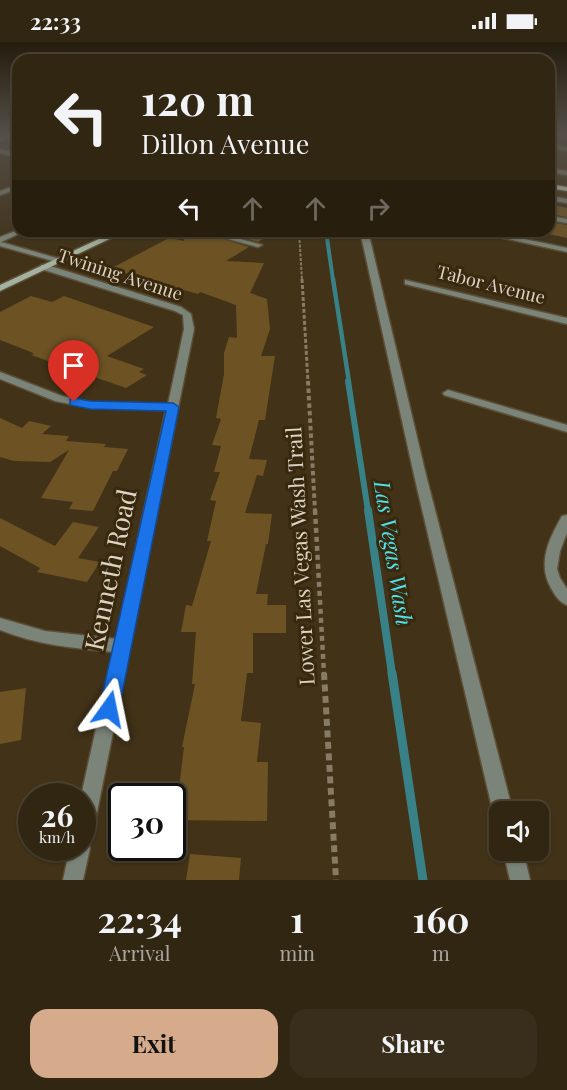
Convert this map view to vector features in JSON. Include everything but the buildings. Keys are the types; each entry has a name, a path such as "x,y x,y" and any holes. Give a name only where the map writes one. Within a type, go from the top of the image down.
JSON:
{"main road":[{"path":"0,288 109,237"}],"street":[{"path":"226,237 258,245"},
{"path":"365,237 417,464 500,801"},
{"path":"505,237 567,250"},
{"path":"0,242 57,261"},
{"name":"Twining Avenue","path":"44,267 178,309 187,314"},
{"name":"Tabor Avenue","path":"408,282 567,321"},
{"name":"Kenneth Road","path":"93,783 189,329 187,314"},
{"path":"0,375 59,399 90,405 173,407"},
{"path":"448,393 567,429"},
{"path":"562,594 549,573 551,553 567,519"},
{"path":"0,624 18,632 50,640 122,646"},
{"path":"74,880 78,861"},
{"path":"516,861 520,880"}],"path":[{"name":"Lower Las Vegas Wash Trail","path":"299,237 336,880"}],"shaded area":[{"path":"555,174 567,174 567,180 555,178"}],"waterway":[{"name":"Las Vegas Wash","path":"327,237 333,280"},
{"name":"Las Vegas Wash","path":"333,279 349,382"},
{"name":"Las Vegas Wash","path":"348,381 368,511"},
{"name":"Las Vegas Wash","path":"368,510 392,674"},
{"name":"Las Vegas Wash","path":"392,673 423,880"}],"route":[{"path":"74,402 90,405 173,407 109,709"}]}
